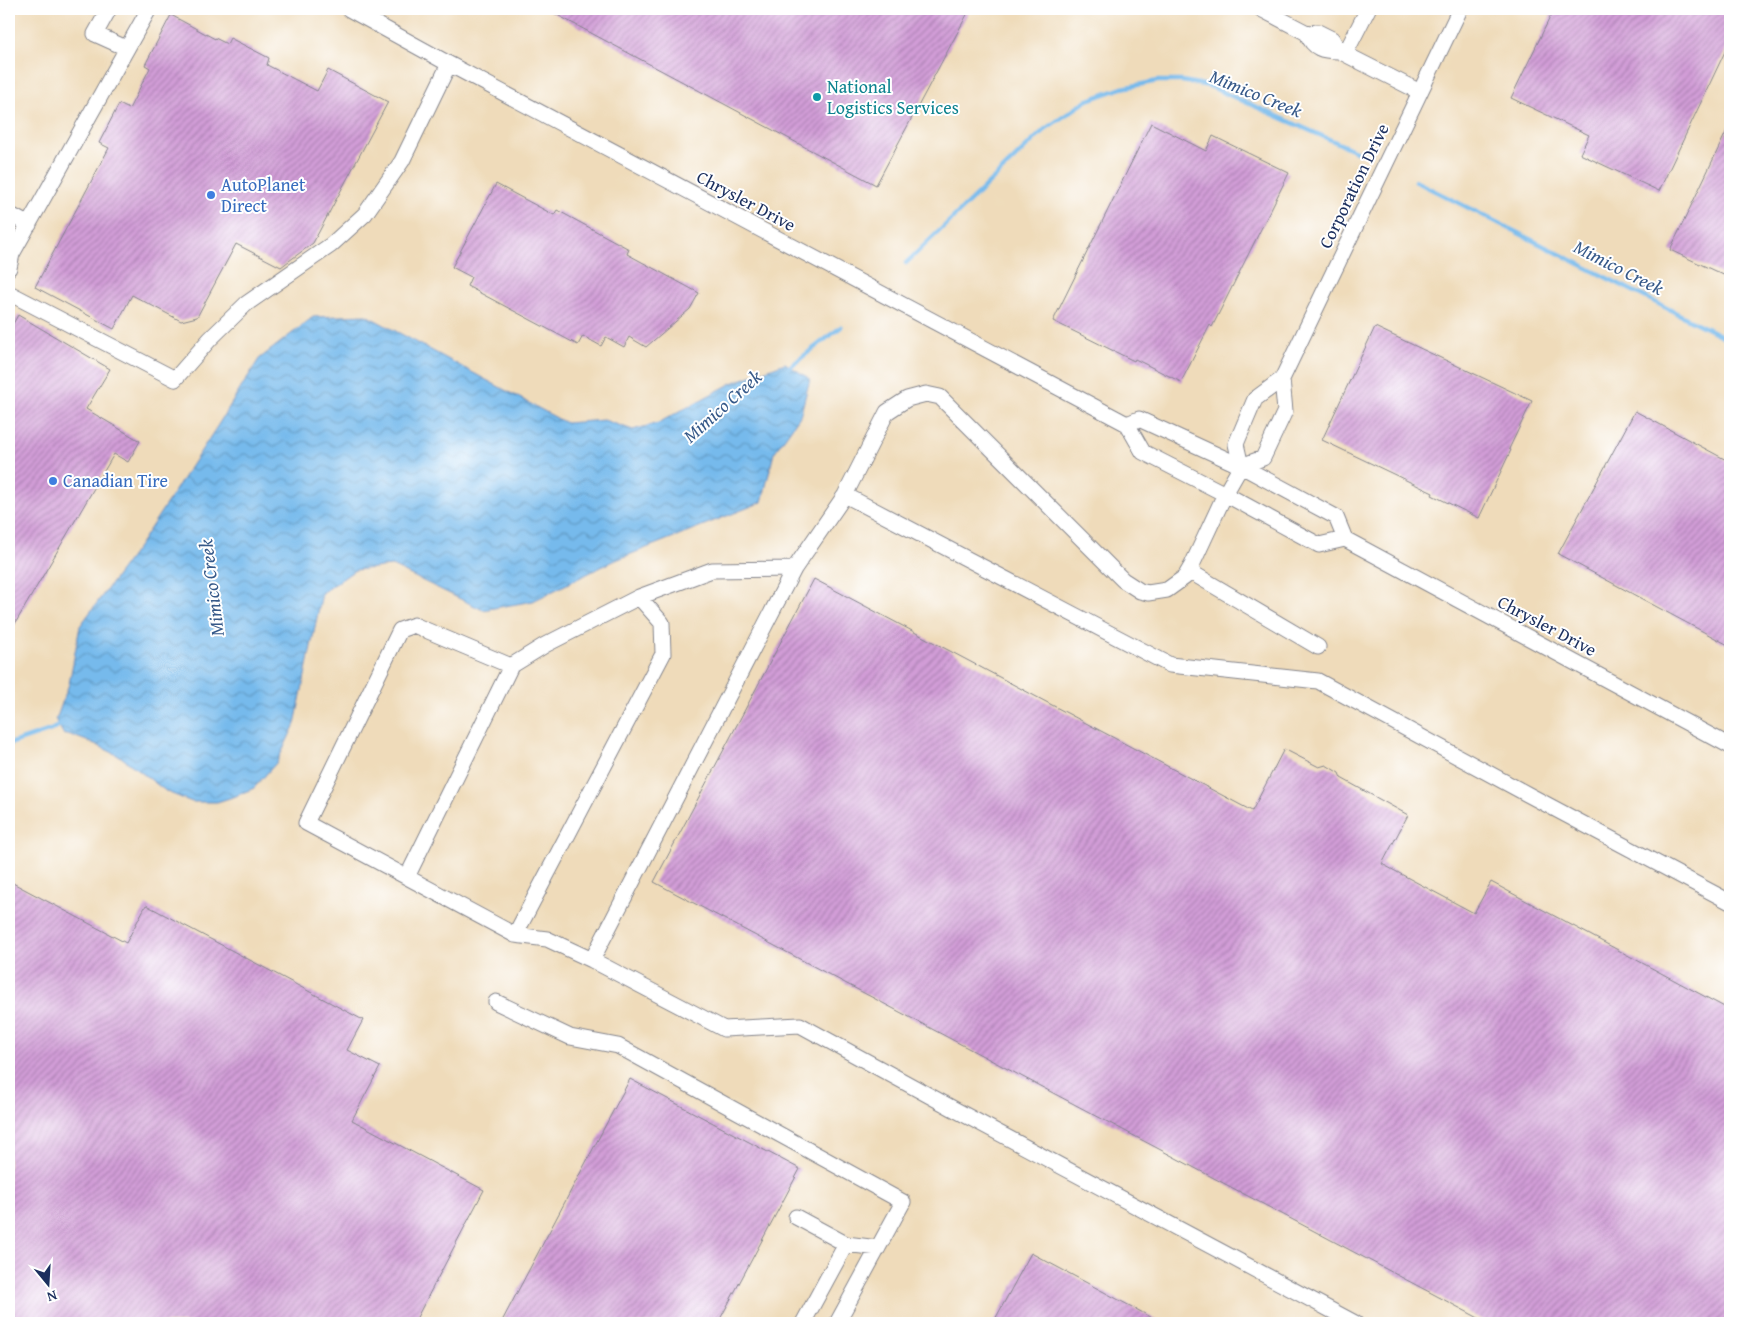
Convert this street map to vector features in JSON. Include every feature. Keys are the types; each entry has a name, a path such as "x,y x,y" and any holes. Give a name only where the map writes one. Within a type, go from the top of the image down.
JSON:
{"street":[{"path":"109,9 95,34 126,48"},
{"path":"10,258 149,9"},
{"name":"Chrysler Drive","path":"349,9 449,64 1128,424 1139,419 1241,466 1336,517 1345,539 1730,746"},
{"path":"1261,9 1307,33 1312,44 1326,51 1342,52 1420,92"},
{"path":"1342,52 1368,9"},
{"name":"Corporation Drive","path":"1241,466 1236,444 1255,399 1282,379 1460,9"},
{"path":"9,293 175,379 210,339 246,304 331,245 365,214 402,161 449,64"},
{"path":"9,214 29,224"},
{"path":"592,960 794,569 845,495 887,412 907,399 926,394 940,398 1132,587 1148,593 1168,590 1185,578 1225,494 1241,466 1263,458 1285,411 1282,379"},
{"path":"1128,424 1143,452 1319,545 1345,539"},
{"path":"845,495 1170,665 1318,681 1730,902"},
{"path":"407,877 511,666 546,645 639,597 712,570 794,569"},
{"path":"1189,571 1318,647"},
{"path":"514,935 663,654 662,623 639,597"},
{"path":"511,666 414,625 400,630 306,823 514,935 547,939 592,960 724,1029 800,1025 1355,1323"},
{"path":"496,1002 570,1037 618,1046 903,1202 837,1323"},
{"path":"796,1217 846,1244 878,1248"},
{"path":"803,1323 846,1244"}],"water":[{"path":"366,315 566,423 604,420 633,430 658,423 732,383 785,363 810,379 800,416 774,453 762,502 611,562 533,601 483,610 392,566 355,570 322,593 295,724 277,762 254,788 217,802 192,802 167,792 121,757 95,744 68,734 64,735 55,719 69,684 80,626 138,547 259,359 313,317"}],"building":[{"name":"National Logistics Services","path":"546,9 970,9 876,185"},
{"path":"1554,9 1730,9 1730,41 1659,191 1580,154 1589,135 1511,98"},
{"name":"AutoPlanet Direct","path":"171,15 215,39 227,44 230,38 269,58 267,65 317,91 328,70 388,102 313,243 281,267 236,244 197,317 181,321 132,295 114,329 35,287 109,148 99,143 119,104 129,109 150,68 145,65"},
{"path":"1151,123 1206,151 1213,136 1289,173 1212,327 1210,325 1181,382 1053,321"},
{"path":"1730,124 1730,278 1670,250"},
{"path":"496,184 554,215 557,210 629,249 627,254 699,293 690,309 646,347 629,337 624,347 606,337 601,346 583,336 578,345 467,286 471,277 452,267"},
{"name":"Canadian Tire","path":"18,315 110,369 86,409 140,441 128,462 114,454 9,634 9,331"},
{"path":"1375,327 1532,401 1479,518 1432,495 1433,493 1322,440"},
{"path":"1635,411 1730,462 1730,646 1558,554"},
{"path":"814,579 1252,811 1284,749 1319,767 1326,765 1339,773 1341,778 1408,815 1382,864 1474,913 1491,882 1730,1010 1730,1323 1488,1323 654,882"},
{"path":"9,881 126,943 146,905 363,1020 347,1050 380,1067 352,1120 484,1190 414,1323 23,1323 9,1316"},
{"path":"630,1079 800,1169 718,1323 501,1323"},
{"path":"1031,1253 1162,1323 993,1323"}],"waterway":[{"name":"Mimico Creek","path":"906,263 1045,129 1088,100 1122,88 1158,81 1182,81 1209,86 1356,151"},
{"name":"Mimico Creek","path":"1415,181 1730,340"},
{"name":"Mimico Creek","path":"787,369 841,327"},
{"name":"Mimico Creek","path":"9,744 51,730 63,723"}],"place":[{"name":"National Logistics Services","path":"817,97"},
{"name":"AutoPlanet Direct","path":"211,195"},
{"name":"Canadian Tire","path":"53,481"}]}
